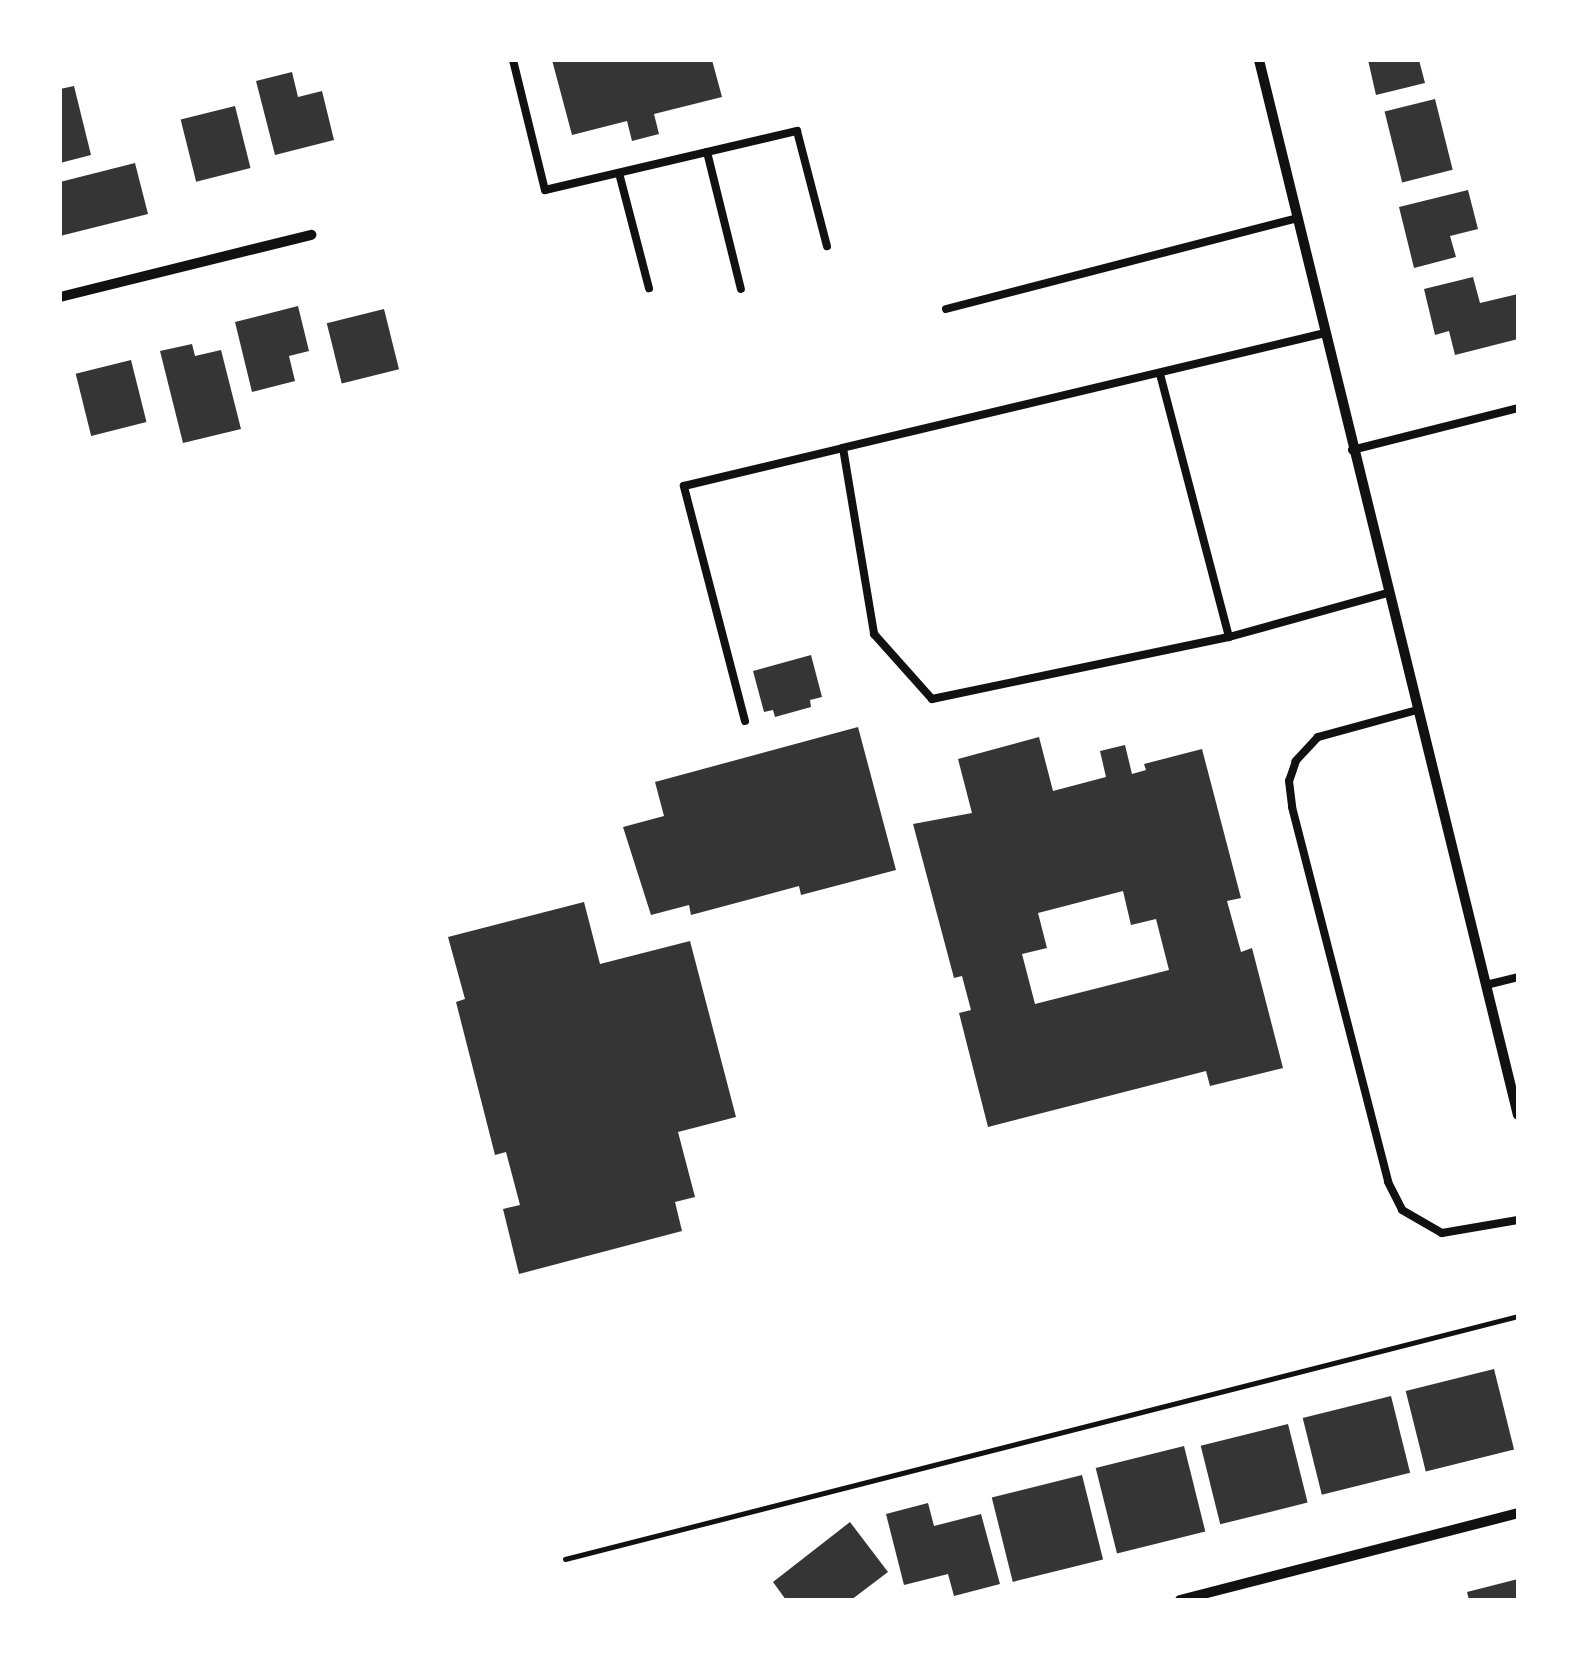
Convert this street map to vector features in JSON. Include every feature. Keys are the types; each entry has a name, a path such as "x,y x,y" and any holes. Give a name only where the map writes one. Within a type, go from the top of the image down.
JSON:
{"street":[{"path":"1258,60 1518,1115"},
{"path":"60,297 311,235"},
{"path":"1180,1600 1518,1513"}],"lane":[{"path":"514,60 545,190 798,131 827,246"},
{"path":"706,152 741,289"},
{"path":"619,173 648,288"},
{"path":"946,309 1298,218"},
{"path":"745,721 684,486 1324,333"},
{"path":"1160,374 1230,637"},
{"path":"1352,450 1518,408"},
{"path":"843,448 874,634 932,698 1230,637 1388,594"},
{"path":"1417,710 1318,737 1296,761 1289,781 1292,807 1388,1182 1402,1210 1442,1233 1518,1220"},
{"path":"1486,985 1518,976"}],"path":[{"path":"565,1559 1518,1316"}],"building":[{"path":"552,60 712,60 722,97 654,114 659,134 632,141 627,121 572,135"},
{"path":"1368,60 1419,60 1425,83 1376,95"},
{"path":"292,72 298,97 322,91 334,140 275,155 256,81"},
{"path":"74,86 91,155 60,163 60,89"},
{"path":"1435,99 1453,170 1402,182 1385,112"},
{"path":"235,106 250,168 196,182 181,120"},
{"path":"135,163 148,214 60,236 60,182"},
{"path":"1468,190 1478,229 1450,236 1456,257 1414,268 1399,207"},
{"path":"1473,277 1480,303 1518,294 1518,339 1455,355 1449,331 1435,335 1424,289"},
{"path":"298,306 309,351 289,356 295,381 252,392 235,322"},
{"path":"384,309 399,369 342,383 327,323"},
{"path":"192,344 195,356 221,350 241,429 183,443 160,351"},
{"path":"131,360 146,422 91,436 76,374"},
{"path":"811,655 822,697 810,700 811,707 775,717 773,710 764,712 753,671"},
{"path":"858,727 896,870 801,895 799,886 691,915 689,905 651,915 623,827 664,816 655,782"},
{"path":"1039,737 1053,791 1106,777 1100,751 1125,745 1132,774 1146,770 1144,764 1202,749 1241,898 1227,901 1241,952 1252,948 1283,1068 1210,1086 1206,1071 988,1127 959,1013 971,1010 962,976 954,978 913,824 972,813 958,759","holes":["1123,891 1131,925 1156,919 1169,970 1035,1004 1022,954 1047,948 1038,913"]},
{"path":"584,902 600,964 690,941 736,1117 678,1132 695,1197 675,1202 682,1231 519,1274 503,1209 520,1205 506,1152 495,1155 456,1002 465,999 448,937"},
{"path":"1494,1369 1514,1450 1426,1472 1406,1391"},
{"path":"1391,1396 1410,1473 1322,1495 1303,1418"},
{"path":"1288,1424 1308,1503 1220,1524 1201,1446"},
{"path":"1184,1446 1205,1531 1117,1553 1096,1468"},
{"path":"1082,1475 1103,1559 1013,1582 992,1497"},
{"path":"928,1503 934,1526 981,1514 1000,1584 954,1596 948,1574 904,1585 886,1514"},
{"path":"850,1522 888,1572 851,1600 786,1600 773,1582"},
{"path":"1518,1579 1518,1600 1469,1600 1467,1592"}]}
